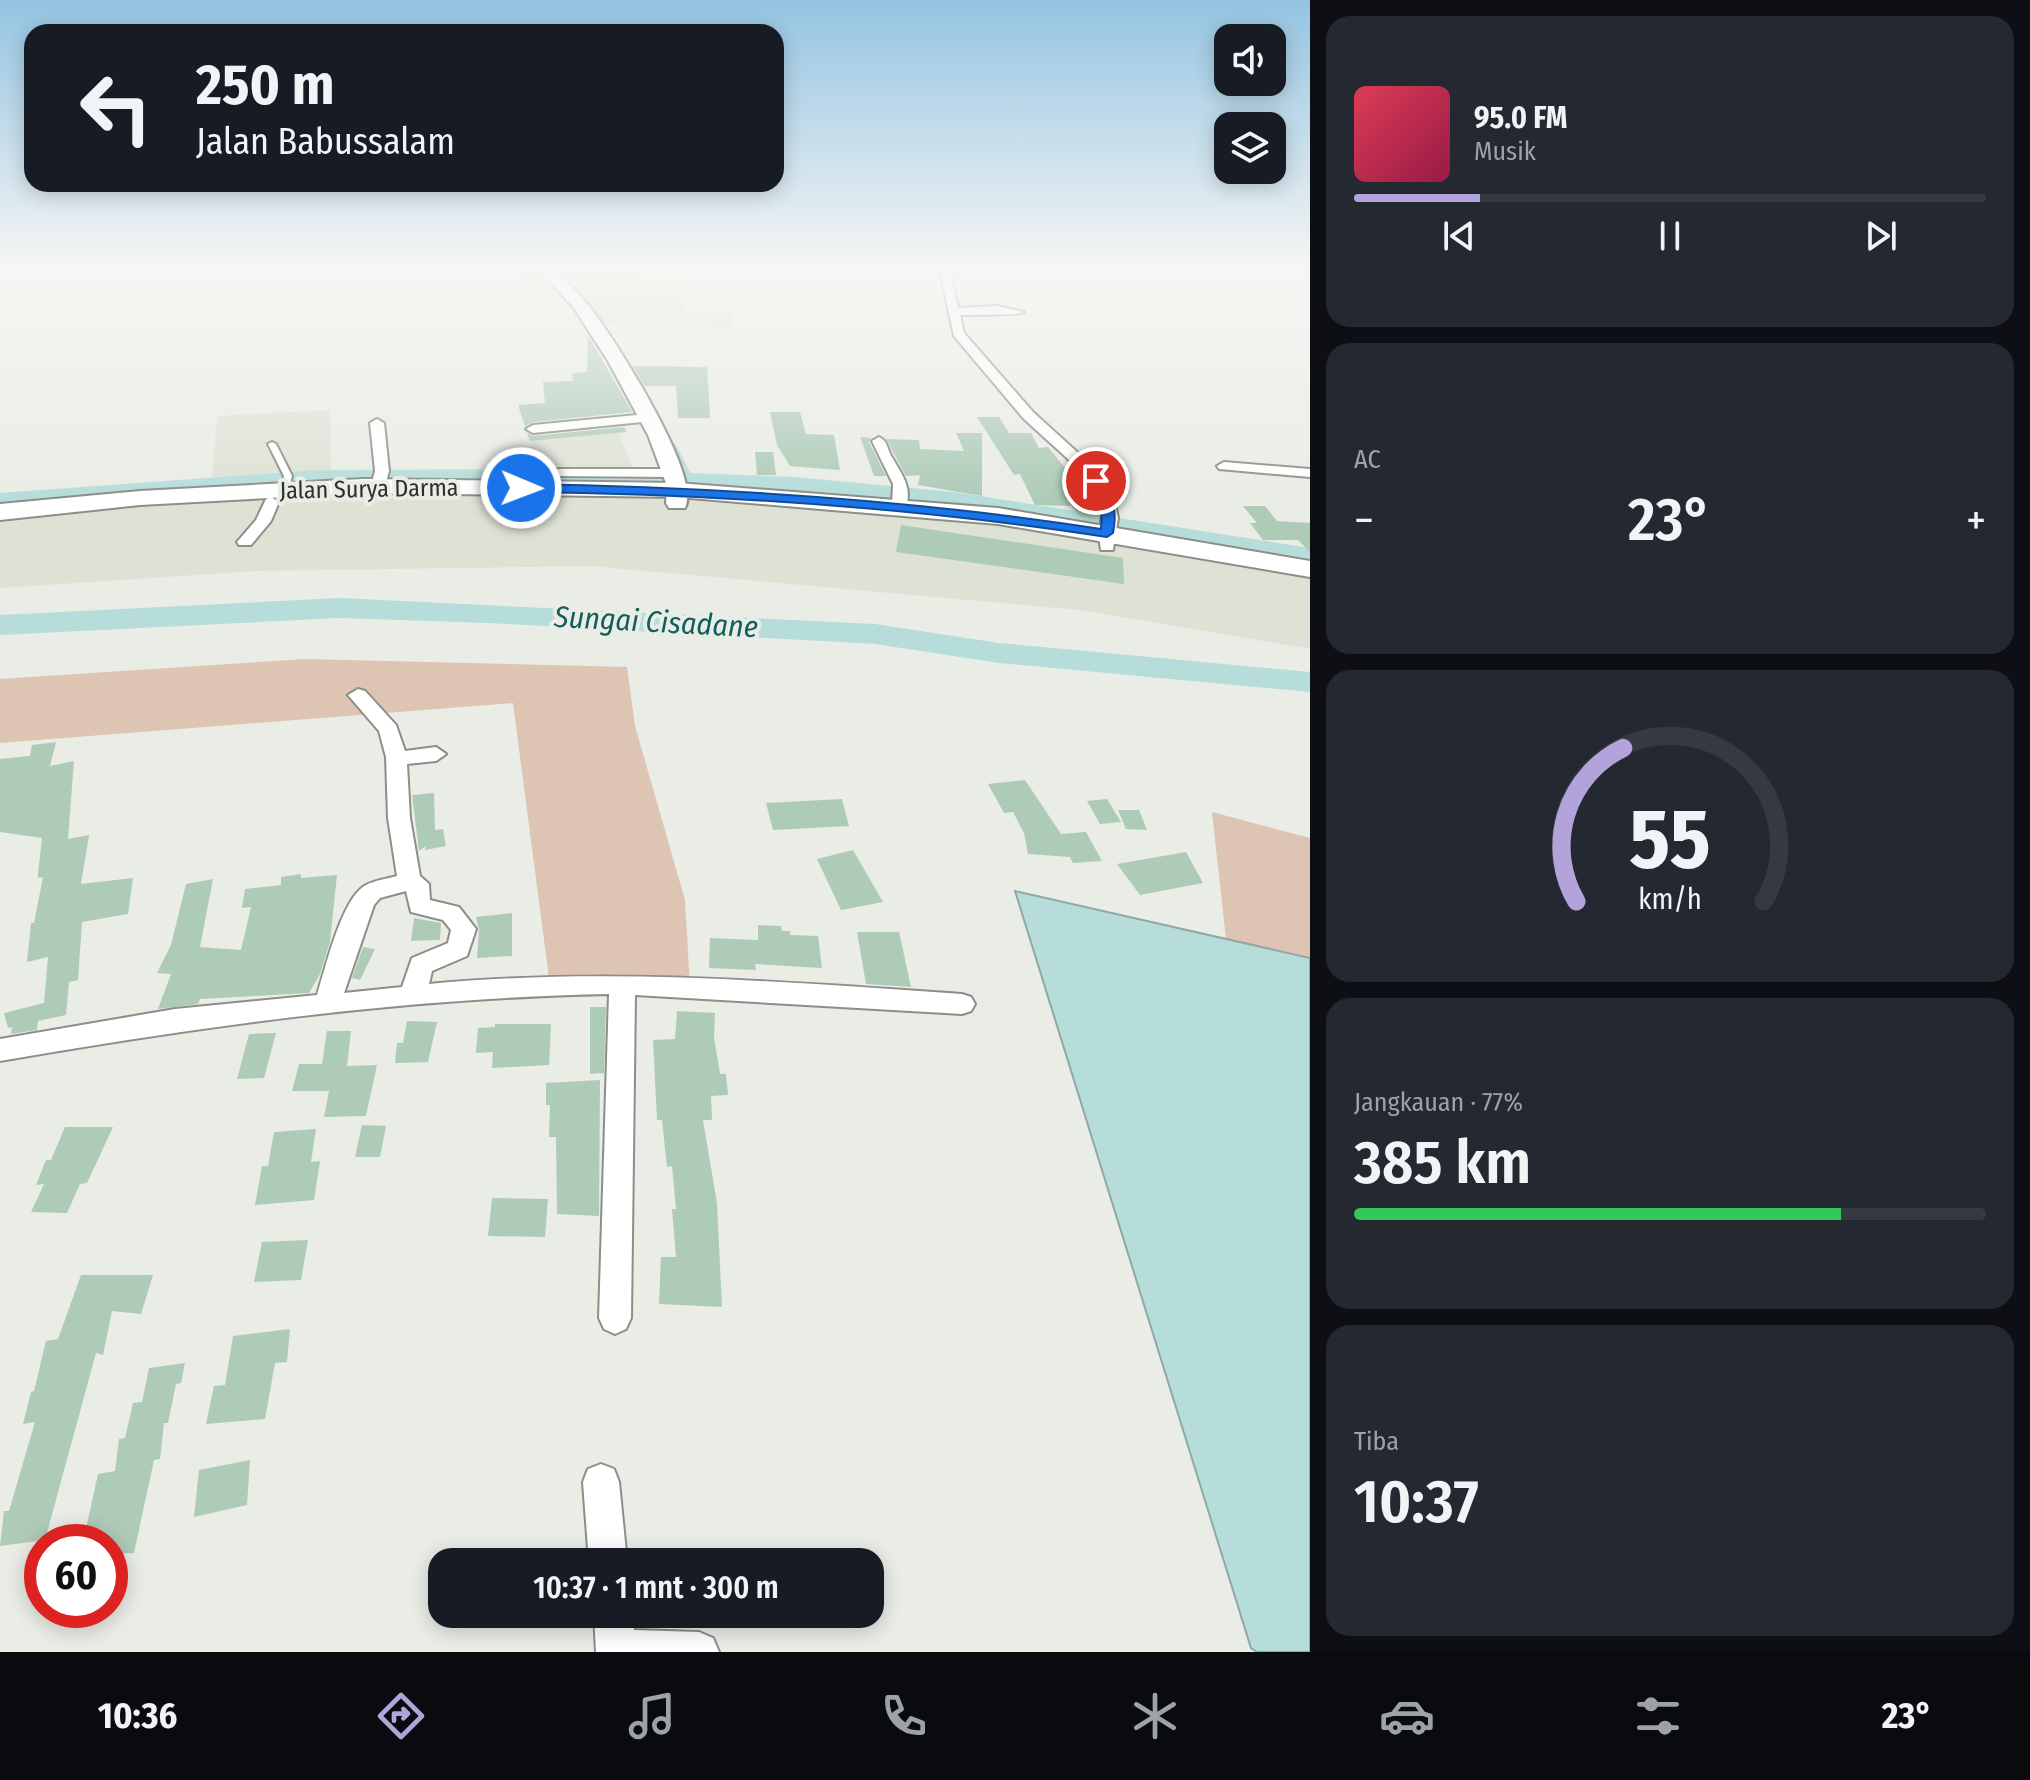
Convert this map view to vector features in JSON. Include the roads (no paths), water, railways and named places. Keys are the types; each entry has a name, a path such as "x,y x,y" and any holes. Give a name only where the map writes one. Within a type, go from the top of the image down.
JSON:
{"main road":[{"name":"Jalan Surya Darma","path":"0,512 380,480 575,479 901,501 1108,532 1310,569"},
{"name":"Jalan Surya Darma","path":"0,523 282,489 376,499 676,485 997,529 1108,532 1310,581"}],"street":[{"path":"605,343 647,418 676,485"},
{"path":"966,343 1029,416 1096,481 1109,504 1108,532"},
{"path":"533,429 647,418"},
{"path":"377,423 380,480"},
{"path":"879,441 884,456 898,474 901,501"},
{"path":"1224,466 1310,473"},
{"path":"245,542 263,521 282,489"},
{"path":"358,695 389,729 396,759 399,818 409,869 408,881"},
{"path":"396,759 436,754"},
{"path":"328,1003 339,959 363,901 371,892 408,881 417,884 419,906 451,913 464,929 458,949 421,965 413,995"},
{"path":"615,1318 622,984"},
{"path":"0,1050 175,1020 514,986 622,984 962,1004"},
{"path":"601,1482 607,1548"},
{"path":"615,1638 699,1652"}],"lane":[{"path":"272,444 282,489"}],"water":[{"path":"1015,891 1310,958 1310,1652 1257,1652 1251,1648"}],"waterway":[{"path":"668,445 687,482"},
{"path":"0,501 318,478 575,477 795,485 954,500 1310,557"},
{"name":"Sungai Cisadane","path":"0,625 340,608 488,613 875,634 999,653 1310,682"}]}
